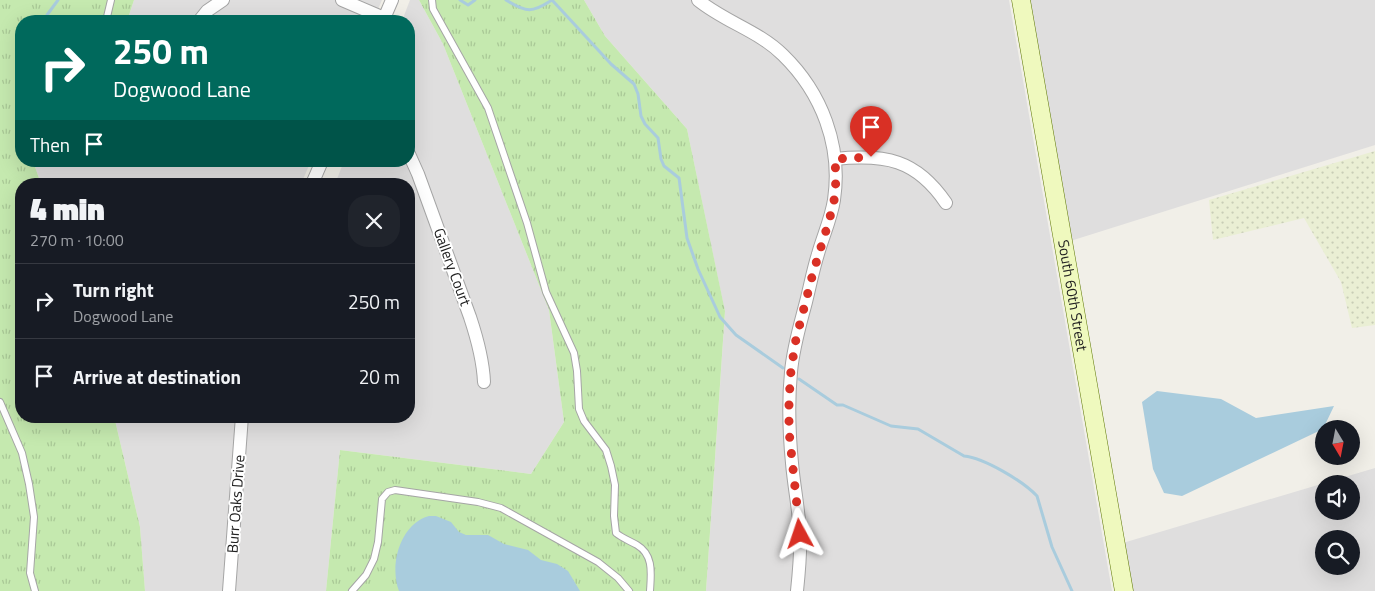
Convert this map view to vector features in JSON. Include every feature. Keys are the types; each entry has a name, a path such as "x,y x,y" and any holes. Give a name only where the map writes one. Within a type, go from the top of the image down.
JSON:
{"street":[{"path":"204,15 223,0"},
{"path":"342,0 374,15"},
{"path":"386,15 392,0"},
{"path":"698,0 725,19 766,41 795,67 808,83 826,118 832,138 836,180 834,201 796,339 791,370 789,431 800,534 797,591"},
{"name":"South 60th Street","path":"1021,0 1124,591"},
{"path":"835,159 871,157 901,164 927,180 946,203"},
{"name":"Gallery Court","path":"415,167 470,317 480,350 484,382"},
{"name":"Burr Oaks Drive","path":"229,591 241,423"}],"lane":[{"path":"107,15 110,0"},
{"path":"432,0 433,9 488,108 526,223 546,292 574,353 579,409 584,421 606,450 611,466 615,486 614,516 616,534 646,552 651,572 650,591"},
{"path":"0,402 22,453 29,484 34,517 30,573 35,591"},
{"path":"352,591 366,575 374,559 379,533 382,499 388,492 395,490 478,502 501,508 598,562 629,591"}],"shaded area":[{"path":"134,0 382,0 376,15 129,15"},
{"path":"410,0 419,0 443,44 549,310 564,422 531,474 340,450 326,591 145,591 140,527 116,423 415,423 415,178 337,178 342,167 415,167 415,15 404,15"},
{"path":"584,0 1009,0 1112,591 706,591 725,312 687,129 605,36"},
{"path":"1021,0 1375,0 1375,145 1064,243"},
{"path":"35,167 308,167 304,178 39,178"},
{"path":"1375,468 1375,591 1124,591 1116,545 1315,486 1315,520 1360,520 1360,475 1351,475"}],"green space":[{"path":"0,0 134,0 129,15 15,15 15,167 35,167 39,178 15,178 15,423 116,423 140,527 145,591 0,591"},
{"path":"419,0 584,0 605,36 687,129 725,311 706,591 326,591 340,450 531,474 564,422 549,310 443,44"},
{"path":"1375,151 1375,325 1352,328 1341,282 1304,218 1213,240 1209,200"}],"water":[{"path":"1157,391 1221,399 1256,418 1334,406 1327,420 1315,420 1315,433 1182,496 1164,493 1153,469 1142,402"},
{"path":"429,516 436,516 451,522 459,532 466,535 488,535 504,544 528,550 541,560 557,564 568,571 580,591 399,591 395,569 399,547 411,527 419,520"}],"waterway":[{"path":"47,15 58,0"},
{"path":"460,0 468,5 475,0"},
{"path":"506,0 529,10 552,0 611,64 634,84 638,94 641,116 645,124 658,138 664,166 679,178 687,238 698,269 720,317 736,335 783,368"},
{"path":"799,379 837,405 843,405 891,426 918,429 964,456 982,461 1003,471 1031,490 1037,496 1052,547 1072,591"}],"route":[{"path":"800,534 789,431 791,370 796,339 834,201 835,159 871,157"}]}
